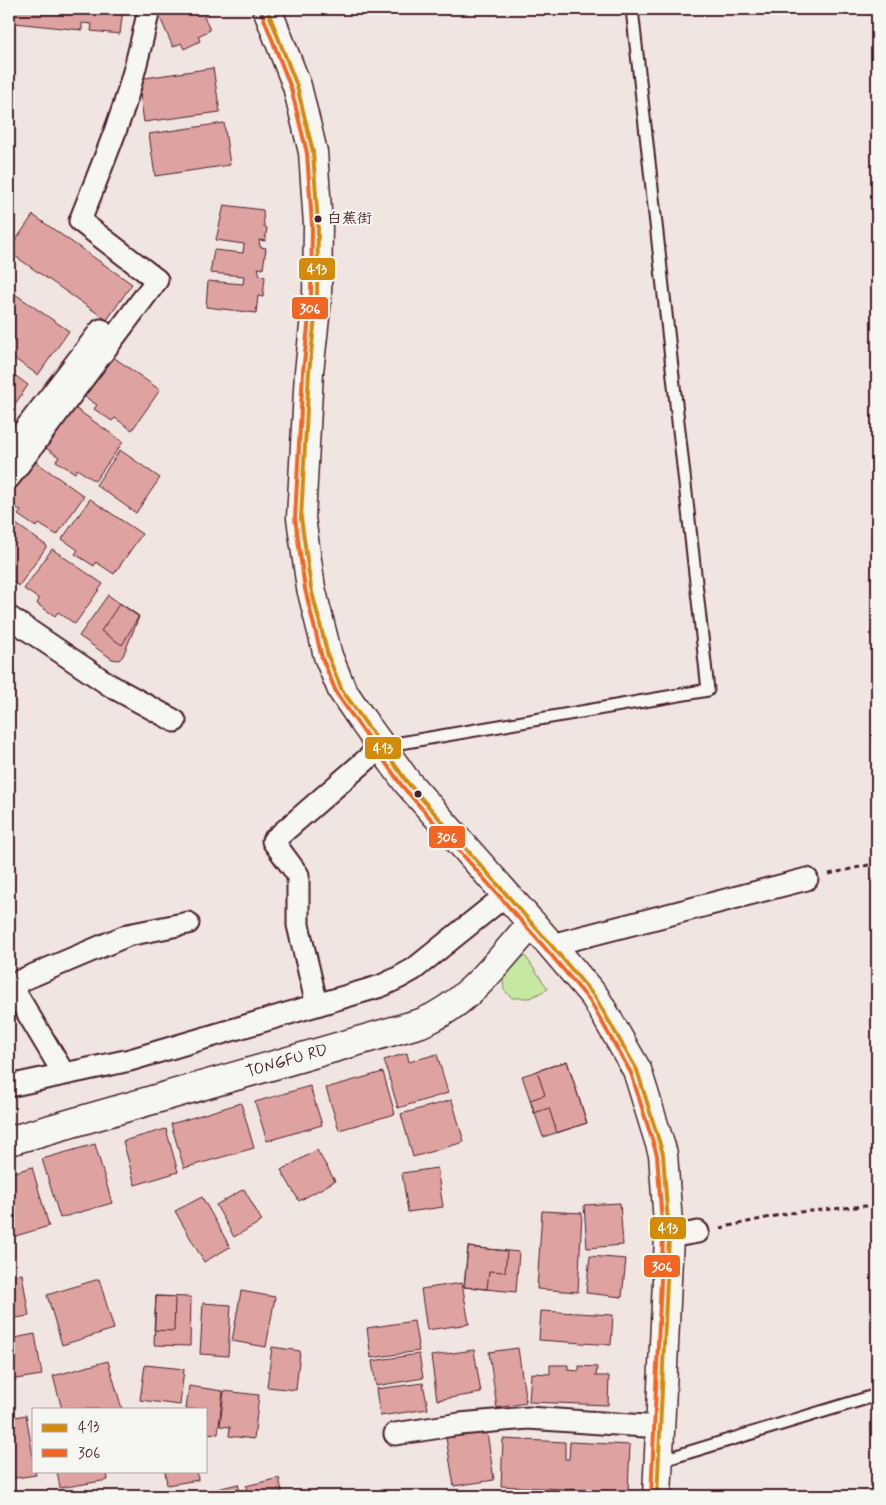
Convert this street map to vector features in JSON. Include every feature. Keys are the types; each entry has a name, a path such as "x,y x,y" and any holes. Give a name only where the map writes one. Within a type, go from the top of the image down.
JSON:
{"main road":[{"path":"267,9 297,86 313,152 318,225 317,299 309,372 302,518 311,588 328,656 342,690 407,782 595,997 637,1070 663,1154 668,1237 657,1496"},
{"name":"TONGFU RD","path":"9,1141 421,1023 436,1017 452,1007 479,982 532,923"}],"street":[{"path":"9,478 156,280 80,221 124,105 142,44 149,9"},
{"path":"9,450 103,328 115,336"},
{"path":"9,617 111,686 175,721"},
{"path":"317,1005 298,925 298,874 273,841 381,746"},
{"path":"551,945 807,879"},
{"path":"9,1086 130,1060 381,986 406,974 443,947 506,895"},
{"path":"64,1074 10,984 128,934 188,923"},
{"path":"668,1237 698,1232"},
{"path":"395,1434 460,1424 528,1418 660,1427"}],"lane":[{"path":"381,746 708,690 632,9"},
{"path":"658,1462 877,1394"}],"path":[{"path":"807,879 877,863"},
{"path":"698,1232 789,1213 877,1206"}],"green space":[{"path":"519,956 526,957 548,989 530,998 512,998 504,990 503,979"}],"building":[{"path":"9,9 123,9 120,34 91,31 92,24 82,23 82,30 14,23 15,16 9,15"},
{"path":"157,9 205,9 208,15 204,17 210,30 198,36 200,41 184,49 181,43 173,47"},
{"path":"213,68 220,112 144,122 138,79"},
{"path":"224,123 230,165 155,176 149,134"},
{"path":"224,205 263,210 264,226 267,228 265,241 259,240 260,247 266,248 263,269 258,268 260,275 265,277 263,297 258,296 256,313 206,307 208,281 243,284 244,276 210,273 214,250 243,253 244,244 216,240"},
{"path":"33,215 132,284 107,320 9,252"},
{"path":"9,290 69,331 38,375 9,355"},
{"path":"109,354 160,390 132,430 115,418 112,421 94,409 97,405 81,394"},
{"path":"9,371 28,385 9,413"},
{"path":"72,406 123,442 95,481 77,469 75,473 56,461 59,457 43,446"},
{"path":"120,450 160,478 136,513 96,485"},
{"path":"33,460 84,496 57,535 39,524 36,527 18,515 21,511 9,503 9,495"},
{"path":"90,499 142,534 114,574 96,562 94,566 75,554 78,550 62,539"},
{"path":"9,519 47,546 19,586 9,579"},
{"path":"52,549 103,584 75,624 58,612 55,616 37,604 39,599 24,589"},
{"path":"108,595 139,617 123,656 119,660 112,659 79,636"},
{"path":"120,603 139,616 122,645 101,631"},
{"path":"407,1053 409,1062 437,1054 448,1093 398,1108 384,1060"},
{"path":"567,1061 587,1123 557,1133 549,1108 534,1113 530,1100 545,1095 537,1071"},
{"path":"567,1061 587,1123 543,1137 522,1076"},
{"path":"383,1072 395,1114 339,1130 326,1088"},
{"path":"310,1086 322,1125 267,1141 255,1102"},
{"path":"452,1100 464,1142 413,1157 401,1114"},
{"path":"241,1103 254,1148 184,1168 171,1124"},
{"path":"166,1129 178,1172 135,1185 123,1141"},
{"path":"95,1144 112,1203 60,1218 42,1159"},
{"path":"317,1150 335,1181 299,1201 281,1170"},
{"path":"32,1167 49,1226 9,1238 9,1174"},
{"path":"437,1168 443,1207 408,1212 402,1173"},
{"path":"244,1189 262,1221 234,1237 216,1205"},
{"path":"202,1197 230,1247 204,1262 175,1211"},
{"path":"620,1203 623,1245 587,1248 584,1205"},
{"path":"542,1211 582,1213 578,1292 537,1289"},
{"path":"468,1247 507,1251 505,1272 489,1271 487,1289 464,1287"},
{"path":"468,1247 519,1252 516,1292 464,1287"},
{"path":"590,1256 626,1259 622,1297 586,1293"},
{"path":"22,1274 29,1316 9,1319 9,1276"},
{"path":"99,1279 114,1329 62,1345 47,1295"},
{"path":"462,1283 469,1324 427,1330 421,1289"},
{"path":"241,1291 275,1297 266,1347 232,1341"},
{"path":"156,1296 175,1297 174,1331 154,1330"},
{"path":"156,1296 191,1297 190,1346 154,1345"},
{"path":"203,1303 231,1305 228,1356 200,1354"},
{"path":"541,1311 613,1315 611,1345 539,1340"},
{"path":"414,1321 419,1351 371,1358 367,1328"},
{"path":"35,1334 42,1375 9,1380 9,1339"},
{"path":"272,1347 300,1351 296,1390 267,1387"},
{"path":"518,1348 526,1403 497,1408 489,1352"},
{"path":"474,1350 481,1393 437,1400 431,1356"},
{"path":"419,1354 423,1378 376,1386 372,1361"},
{"path":"108,1361 122,1408 62,1408 53,1376"},
{"path":"145,1365 184,1369 180,1405 140,1400"},
{"path":"550,1365 568,1365 568,1370 579,1371 579,1366 597,1367 596,1376 609,1376 608,1405 529,1402 531,1373 550,1374"},
{"path":"423,1383 428,1409 380,1416 376,1389"},
{"path":"189,1386 223,1391 218,1434 208,1433 208,1408 186,1408"},
{"path":"224,1391 259,1395 254,1439 229,1436 230,1427 220,1426"},
{"path":"26,1415 32,1450 32,1472 35,1472 36,1475 9,1479 9,1418"},
{"path":"487,1432 494,1480 454,1486 446,1438"},
{"path":"503,1439 565,1442 565,1459 569,1459 570,1442 630,1445 628,1492 501,1486"},
{"path":"57,1472 107,1472 108,1480 60,1488"},
{"path":"165,1472 197,1472 198,1480 167,1485"},
{"path":"279,1478 283,1496 248,1496 246,1486"},
{"path":"238,1484 241,1496 206,1496 205,1492"}],"transit line":[{"name":"413","path":"267,9 297,86 313,152 318,225 317,299 309,372 301,518 311,588 328,656 342,690 407,782 595,997 637,1070 663,1154 669,1237 657,1496"},
{"name":"306","path":"261,11 291,88 307,153 312,225 311,299 303,372 295,518 305,589 322,658 337,694 402,786 590,1001 631,1073 657,1155 663,1237 651,1496"}],"place":[{"name":"白蕉街","path":"318,219"}]}
